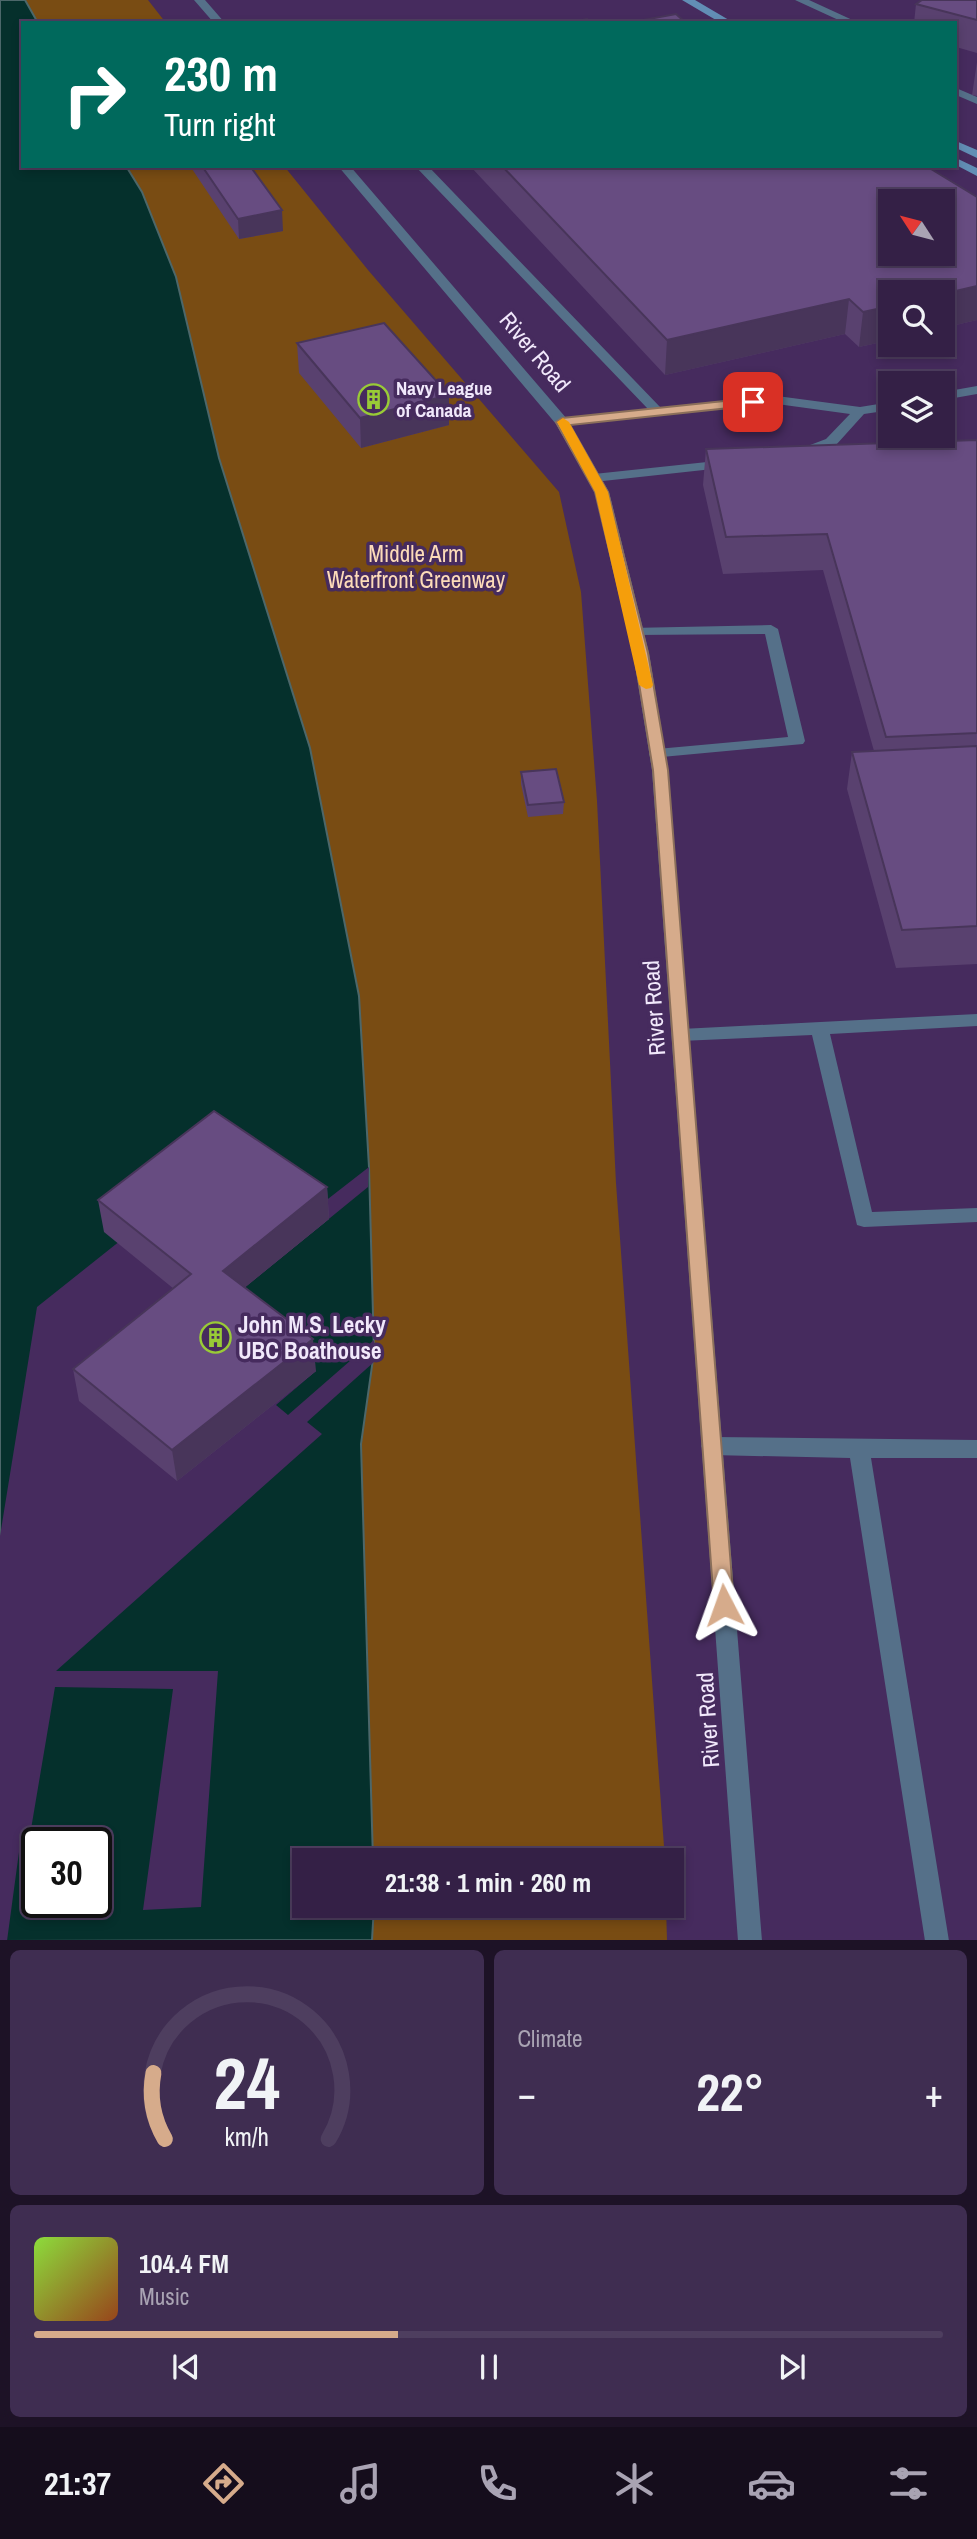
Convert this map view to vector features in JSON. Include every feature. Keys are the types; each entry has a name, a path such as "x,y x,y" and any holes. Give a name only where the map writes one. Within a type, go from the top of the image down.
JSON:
{"street":[{"path":"199,0 218,21"},
{"path":"688,0 725,21"},
{"path":"800,0 849,21"},
{"path":"957,92 977,101"},
{"path":"957,145 977,155"},
{"path":"957,162 977,173"},
{"name":"River Road","path":"346,168 562,422 602,492 635,631 657,754 750,1940"},
{"path":"423,168 657,411"},
{"path":"955,394 977,390"},
{"path":"562,422 777,400 860,411 878,408"},
{"path":"794,457 831,442 860,411"},
{"path":"594,478 741,462"},
{"path":"635,631 771,629 797,741 657,754"},
{"path":"681,1035 977,1020"},
{"path":"819,1027 864,1220 977,1214"},
{"path":"712,1446 977,1449"},
{"path":"859,1449 937,1940"}],"green space":[{"path":"25,0 148,0 164,21 37,21"},
{"name":"Middle Arm Waterfront Greenway","path":"127,168 286,168 368,270 559,492 581,592 597,801 616,1183 664,1848 350,1848 361,1444 374,1352 369,1167 359,996 310,748 219,458 176,277 142,192"},
{"path":"349,1918 666,1918 667,1940 348,1940"}],"shaded area":[{"path":"0,0 25,0 37,21 21,21 21,168 127,168 142,192 176,277 219,458 310,748 359,996 369,1167 374,1352 361,1444 373,1848 292,1848 292,1918 373,1918 372,1940 0,1940"}],"pier":[{"path":"233,1151 315,1209 369,1167 368,1187 227,1302 316,1371 276,1405 288,1415 374,1340 374,1362 307,1422 322,1434 56,1671 218,1671 201,1907 143,1910 173,1689 55,1687 31,1827 21,1827 21,1850 7,1940 0,1940 0,1536 37,1307"}],"building":[{"path":"922,0 977,0 977,20 916,4"},
{"path":"676,14 684,21 638,21"},
{"path":"203,168 251,168 282,210 238,219"},
{"path":"504,168 929,168 977,197 977,286 955,291 955,280 878,280 878,309 863,312 849,299 667,340"},
{"path":"384,323 449,395 360,418 297,343"},
{"path":"977,440 977,733 886,737 827,534 726,537 706,449 878,443 878,448 955,448 955,441"},
{"path":"977,746 977,926 902,930 852,752"},
{"path":"556,769 564,802 528,805 521,772"},
{"name":"John M.S. Lecky UBC Boathouse","path":"214,1111 327,1187 223,1271 313,1339 172,1450 73,1369 191,1274 98,1200"}],"slow traffic":[{"path":"563,422 602,492 641,653 646,685"}],"place":[{"name":"Navy League of Canada","path":"373,399"},
{"name":"John M.S. Lecky UBC Boathouse","path":"215,1338"}],"route":[{"path":"724,1605 660,770 641,653 602,492 562,422 753,402"}]}
